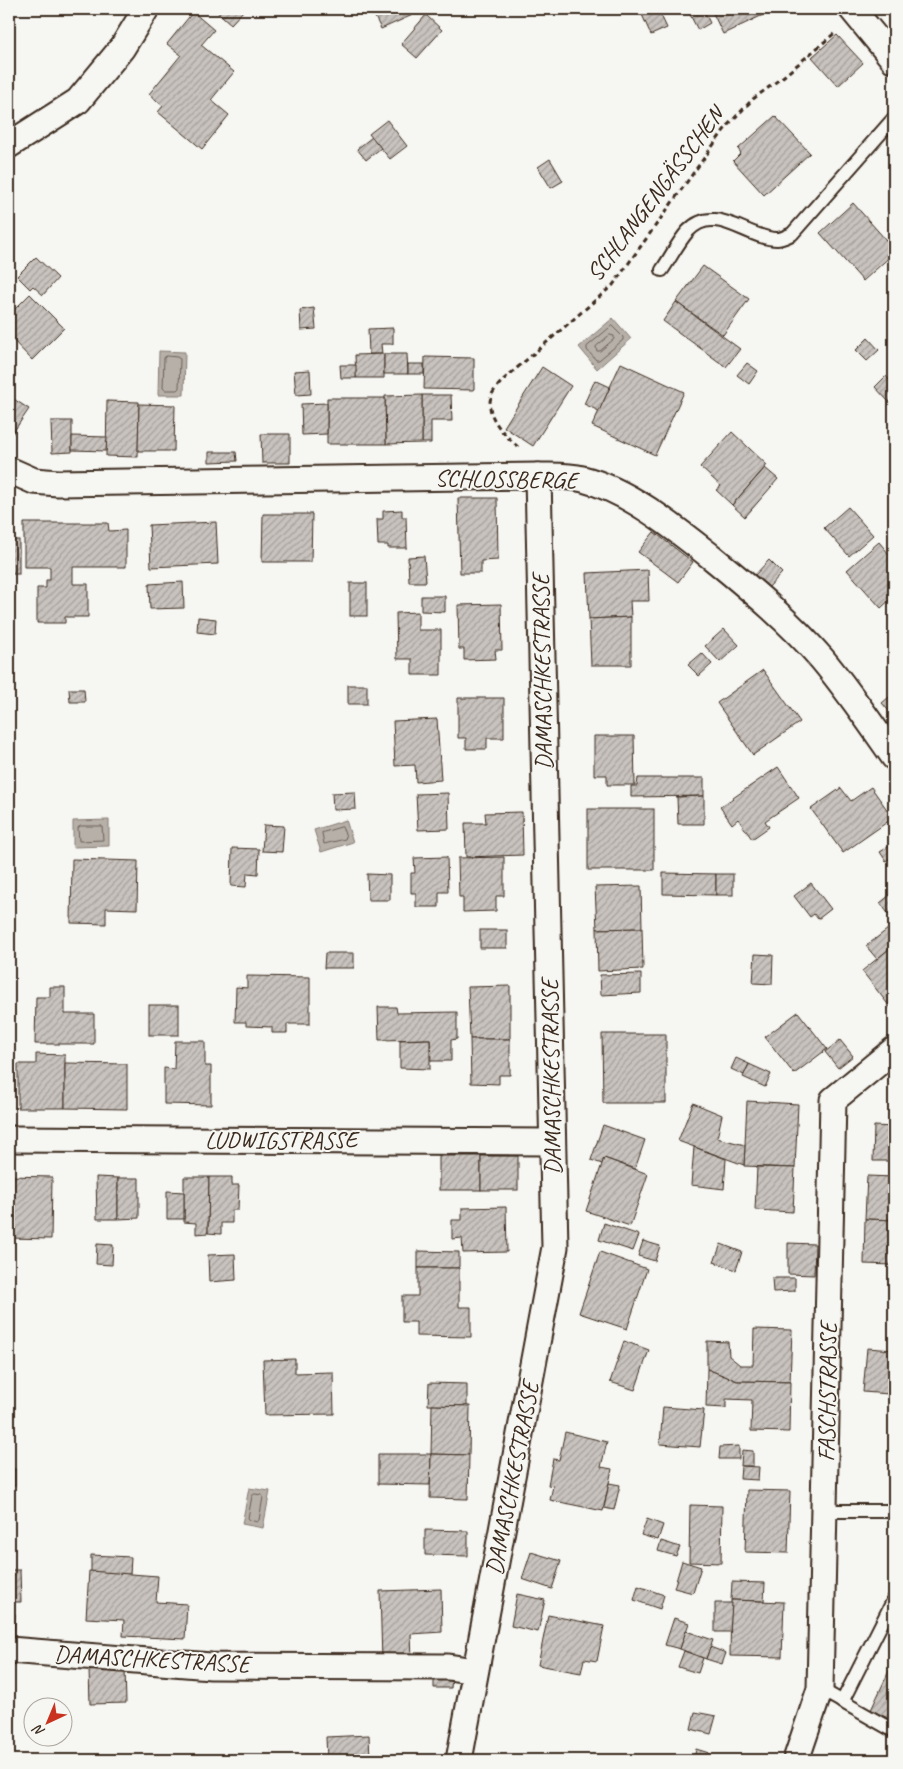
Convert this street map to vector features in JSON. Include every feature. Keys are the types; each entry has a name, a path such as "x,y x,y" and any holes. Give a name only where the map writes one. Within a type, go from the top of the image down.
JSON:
{"street":[{"path":"9,145 78,101 122,48 146,9"},
{"path":"854,12 894,60"},
{"name":"SCHLOSSBERGE","path":"9,470 34,481 58,483 574,476 604,487 644,508 696,544 767,605 822,659 894,756"},
{"name":"DAMASCHKESTRASSE","path":"459,1760 554,1255 538,476"},
{"name":"FASCHSTRASSE","path":"796,1760 820,1689 833,1100 894,1050"},
{"name":"LUDWIGSTRASSE","path":"9,1139 552,1142"},
{"name":"DAMASCHKESTRASSE","path":"9,1650 202,1665 448,1667 475,1671"}],"lane":[{"path":"662,270 688,231 702,221 719,219 762,237 779,239 792,234 894,118"},
{"path":"824,1510 894,1511"},
{"path":"842,1702 894,1600"},
{"path":"820,1689 894,1731"}],"path":[{"name":"SCHLANGENGÄSSCHEN","path":"538,476 531,459 505,436 491,414 491,397 502,381 613,285 727,126 753,99 784,76 854,12"}],"water":[{"path":"613,318 631,339 597,369 579,347"},
{"path":"159,351 185,352 184,395 158,395"},
{"path":"109,820 109,846 73,847 73,821"},
{"path":"346,820 353,842 321,852 314,830"},
{"path":"249,1488 270,1491 263,1528 242,1524"}],"building":[{"path":"214,9 243,9 244,10 231,24"},
{"path":"371,9 426,9 381,29"},
{"path":"439,9 452,9 441,14"},
{"path":"658,9 667,28 651,35 640,10"},
{"path":"687,9 703,9 710,23 698,30"},
{"path":"711,9 762,9 765,14 723,34"},
{"path":"193,12 214,30 201,45 234,72 211,100 229,115 202,149 158,112 163,106 149,94 181,55 167,44"},
{"path":"426,15 442,30 417,58 401,44"},
{"path":"837,35 863,63 838,86 812,57"},
{"path":"775,116 810,153 764,195 733,161 741,153 738,149"},
{"path":"387,120 407,146 390,159 369,134"},
{"path":"372,137 381,148 366,160 357,149"},
{"path":"550,159 563,181 551,188 538,167"},
{"path":"853,203 894,249 894,253 863,281 820,233"},
{"path":"36,257 58,278 43,295 33,286 30,289 17,276"},
{"path":"703,266 749,299 723,335 676,302"},
{"path":"30,294 64,328 32,360 9,336 9,315"},
{"path":"676,302 740,349 726,367 663,321"},
{"path":"314,308 316,329 301,330 300,310"},
{"path":"393,328 393,344 381,344 382,354 369,354 368,329"},
{"path":"868,338 879,350 867,361 856,350"},
{"path":"384,354 384,378 356,378 355,355"},
{"path":"384,354 407,354 408,374 384,374"},
{"path":"425,357 474,358 474,390 424,389"},
{"path":"621,363 684,392 655,455 592,426"},
{"path":"747,363 758,371 749,384 737,375"},
{"path":"408,364 424,364 424,374 408,374"},
{"path":"340,365 356,365 356,378 341,378"},
{"path":"542,367 571,386 533,446 504,427"},
{"path":"310,370 311,394 296,395 294,371"},
{"path":"886,376 894,385 894,397 889,402 875,387"},
{"path":"595,380 610,387 599,411 584,404"},
{"path":"422,395 451,395 452,421 431,421 431,443 422,443"},
{"path":"422,395 422,443 386,444 385,396"},
{"path":"9,396 29,409 12,434 9,432"},
{"path":"327,398 385,398 386,444 327,444"},
{"path":"107,401 139,402 138,457 106,456"},
{"path":"327,403 327,434 302,435 301,404"},
{"path":"139,404 175,405 174,451 138,451"},
{"path":"51,421 72,421 72,452 52,453"},
{"path":"732,432 767,465 732,505 716,490 721,486 700,467"},
{"path":"261,434 290,434 290,463 262,463"},
{"path":"72,436 107,437 106,451 72,450"},
{"path":"209,452 236,452 237,461 209,462"},
{"path":"765,468 778,479 745,517 732,505"},
{"path":"458,498 497,498 498,560 481,561 481,573 460,573"},
{"path":"848,507 873,535 849,556 824,528"},
{"path":"402,510 402,517 406,517 407,548 388,548 388,545 378,545 377,519 383,519 383,511"},
{"path":"263,514 312,514 311,562 262,562"},
{"path":"216,522 218,564 151,567 149,525"},
{"path":"24,523 108,523 109,531 126,530 126,567 73,567 73,584 88,584 88,617 65,617 65,623 37,623 37,588 46,588 46,580 50,580 50,567 24,567"},
{"path":"654,532 693,562 678,582 638,552"},
{"path":"9,540 19,540 19,574 9,574"},
{"path":"879,542 894,560 894,596 881,608 847,570"},
{"path":"424,556 426,582 409,582 408,557"},
{"path":"769,560 782,573 766,590 753,577"},
{"path":"648,570 649,601 630,601 631,617 589,619 587,573"},
{"path":"183,582 184,608 150,609 149,584"},
{"path":"350,583 367,583 367,616 350,616"},
{"path":"421,596 445,596 445,612 421,611"},
{"path":"501,604 502,650 495,650 496,659 464,660 464,649 459,649 458,605"},
{"path":"418,612 418,630 441,630 441,675 412,675 412,659 397,659 396,613"},
{"path":"198,617 216,619 215,634 197,632"},
{"path":"631,617 631,665 591,665 589,619"},
{"path":"724,629 739,645 720,662 705,646"},
{"path":"702,653 712,664 699,676 688,665"},
{"path":"9,666 13,666 12,685 9,685"},
{"path":"763,670 800,722 753,755 717,703"},
{"path":"348,685 367,685 367,704 348,704"},
{"path":"69,689 84,689 85,702 70,702"},
{"path":"894,693 894,717 882,703"},
{"path":"458,698 504,698 504,738 487,738 487,749 466,749 466,738 458,738"},
{"path":"437,719 441,780 416,782 415,765 395,766 393,721"},
{"path":"594,736 634,736 635,785 607,785 607,775 594,775"},
{"path":"778,767 799,798 765,821 769,827 752,839 738,819 732,824 720,807"},
{"path":"638,778 704,778 704,796 631,797 631,786 637,786"},
{"path":"871,787 893,818 843,853 811,809 841,788 851,801"},
{"path":"355,792 356,809 333,810 332,793"},
{"path":"448,793 449,829 418,830 416,794"},
{"path":"704,796 704,824 678,824 677,797"},
{"path":"588,809 654,809 654,870 588,870"},
{"path":"522,812 523,855 466,857 465,823 486,823 485,813"},
{"path":"264,825 284,826 282,852 262,851"},
{"path":"893,844 894,855 886,861 880,852"},
{"path":"232,848 259,849 258,874 247,873 246,887 231,886"},
{"path":"447,857 448,892 439,892 439,907 416,907 416,893 411,893 411,873 415,873 414,858"},
{"path":"504,857 504,896 496,896 496,911 463,912 463,897 459,897 458,858"},
{"path":"72,859 138,861 137,909 106,908 106,924 71,923"},
{"path":"663,873 716,874 716,895 663,894"},
{"path":"367,874 390,875 390,900 368,900"},
{"path":"716,874 733,874 733,895 716,895"},
{"path":"811,883 831,909 818,919 814,914 810,917 794,896"},
{"path":"641,886 642,928 597,929 595,887"},
{"path":"890,895 894,901 894,915 891,917 880,903"},
{"path":"642,928 643,969 598,971 597,929"},
{"path":"888,929 894,937 894,945 877,959 866,946"},
{"path":"480,930 507,930 507,948 480,948"},
{"path":"894,945 894,1012 862,971"},
{"path":"325,953 354,953 354,968 324,968"},
{"path":"755,954 773,955 772,984 753,983"},
{"path":"641,974 641,993 601,995 600,975"},
{"path":"247,976 310,977 310,1024 287,1024 287,1033 272,1033 272,1027 246,1026 246,1022 235,1022 236,987 247,988"},
{"path":"510,986 510,1039 470,1039 468,987"},
{"path":"50,987 65,987 65,1014 94,1014 94,1044 35,1044 36,997 50,997"},
{"path":"149,1005 179,1005 179,1035 149,1035"},
{"path":"378,1007 396,1007 397,1013 457,1012 457,1039 451,1040 451,1061 431,1061 430,1039 379,1040"},
{"path":"798,1012 827,1049 794,1074 765,1037"},
{"path":"602,1034 666,1034 666,1103 603,1103"},
{"path":"430,1039 430,1069 400,1068 400,1040"},
{"path":"470,1039 510,1039 510,1075 499,1075 499,1084 471,1083"},
{"path":"840,1040 853,1056 838,1068 825,1052"},
{"path":"175,1041 205,1041 205,1066 211,1066 211,1105 164,1104 164,1068 174,1069"},
{"path":"36,1054 65,1055 65,1108 18,1108 18,1064 36,1064"},
{"path":"736,1058 749,1064 744,1075 731,1069"},
{"path":"65,1063 127,1064 127,1109 65,1108"},
{"path":"749,1064 771,1074 765,1087 743,1077"},
{"path":"894,1078 894,1088 889,1082"},
{"path":"747,1101 798,1104 795,1168 744,1166"},
{"path":"693,1103 722,1115 717,1138 745,1145 744,1165 678,1141"},
{"path":"603,1125 645,1140 635,1169 604,1158 602,1164 591,1160"},
{"path":"874,1126 894,1127 894,1161 873,1161"},
{"path":"694,1147 726,1159 724,1189 691,1185"},
{"path":"439,1156 481,1156 481,1190 439,1190"},
{"path":"481,1156 518,1156 518,1190 481,1190"},
{"path":"604,1158 648,1174 630,1226 586,1211"},
{"path":"757,1167 795,1168 793,1212 755,1210"},
{"path":"9,1176 52,1177 51,1239 9,1238"},
{"path":"867,1176 894,1177 894,1220 865,1219"},
{"path":"96,1177 118,1178 118,1219 97,1219"},
{"path":"184,1177 209,1177 208,1233 196,1234 196,1223 184,1222"},
{"path":"209,1177 232,1177 232,1185 239,1185 238,1210 232,1210 232,1223 221,1223 221,1234 208,1233"},
{"path":"118,1178 139,1178 139,1218 118,1219"},
{"path":"167,1191 184,1192 184,1219 167,1219"},
{"path":"506,1207 507,1252 463,1253 462,1238 452,1239 452,1220 462,1220 462,1208"},
{"path":"865,1219 894,1220 894,1265 864,1264"},
{"path":"604,1223 639,1235 633,1251 599,1240"},
{"path":"643,1241 660,1246 655,1261 638,1256"},
{"path":"788,1243 815,1244 814,1275 788,1274"},
{"path":"97,1244 113,1245 112,1265 96,1264"},
{"path":"721,1244 742,1252 736,1270 714,1262"},
{"path":"418,1251 459,1252 459,1268 418,1268"},
{"path":"600,1252 647,1269 627,1329 579,1313"},
{"path":"235,1254 236,1280 209,1282 208,1255"},
{"path":"418,1268 459,1268 459,1307 471,1307 471,1337 416,1336 416,1322 402,1322 402,1296 418,1296"},
{"path":"772,1278 795,1278 795,1291 773,1292"},
{"path":"754,1329 792,1330 790,1382 737,1381 707,1369 707,1341 728,1342 729,1356 740,1365 753,1365"},
{"path":"624,1341 649,1350 635,1390 610,1382"},
{"path":"867,1348 894,1350 894,1400 889,1400 889,1394 863,1392"},
{"path":"295,1359 295,1373 333,1372 334,1414 265,1415 263,1360"},
{"path":"707,1369 737,1381 790,1382 789,1432 751,1431 752,1400 726,1399 726,1408 706,1407"},
{"path":"429,1383 467,1384 467,1406 428,1405"},
{"path":"432,1405 470,1406 469,1455 431,1454"},
{"path":"663,1407 704,1410 700,1447 660,1444"},
{"path":"565,1432 607,1442 601,1467 612,1469 603,1511 550,1500 553,1486 548,1485 553,1459 559,1460"},
{"path":"739,1446 739,1459 719,1459 720,1447"},
{"path":"742,1450 753,1451 753,1466 741,1466"},
{"path":"378,1454 431,1454 430,1485 378,1484"},
{"path":"431,1454 469,1455 468,1499 430,1498"},
{"path":"741,1466 759,1467 758,1480 740,1479"},
{"path":"9,1469 15,1469 15,1486 9,1486"},
{"path":"609,1483 620,1485 614,1510 604,1508"},
{"path":"747,1490 790,1491 788,1553 745,1552"},
{"path":"690,1505 722,1506 721,1563 689,1562"},
{"path":"647,1519 663,1525 658,1540 641,1535"},
{"path":"425,1530 468,1531 468,1556 425,1555"},
{"path":"661,1541 680,1547 676,1556 658,1551"},
{"path":"531,1552 561,1561 552,1589 522,1579"},
{"path":"91,1555 131,1557 130,1575 91,1572"},
{"path":"682,1561 701,1567 693,1593 674,1588"},
{"path":"9,1570 20,1570 21,1602 9,1602"},
{"path":"89,1571 158,1576 156,1602 187,1604 185,1639 123,1636 124,1620 86,1618"},
{"path":"732,1582 765,1583 764,1601 731,1600"},
{"path":"638,1586 664,1595 660,1609 634,1600"},
{"path":"441,1589 442,1632 411,1634 412,1660 382,1661 380,1591"},
{"path":"517,1594 545,1600 538,1632 511,1626"},
{"path":"731,1600 784,1602 782,1657 730,1656"},
{"path":"715,1603 732,1603 730,1632 715,1632"},
{"path":"9,1613 15,1614 14,1639 9,1639"},
{"path":"548,1615 604,1626 597,1661 584,1659 581,1673 538,1665"},
{"path":"674,1618 689,1623 680,1649 665,1645"},
{"path":"686,1631 713,1640 706,1659 680,1649"},
{"path":"710,1647 726,1653 722,1664 706,1659"},
{"path":"684,1651 703,1658 698,1673 678,1667"},
{"path":"894,1660 894,1721 871,1710"},
{"path":"125,1669 126,1703 90,1704 89,1670"},
{"path":"434,1675 452,1676 451,1688 434,1688"},
{"path":"695,1712 716,1716 711,1734 691,1729"},
{"path":"369,1735 370,1760 327,1760 326,1737"},
{"path":"696,1749 709,1753 708,1760 694,1759"},
{"path":"637,1756 649,1760 636,1760"}]}
